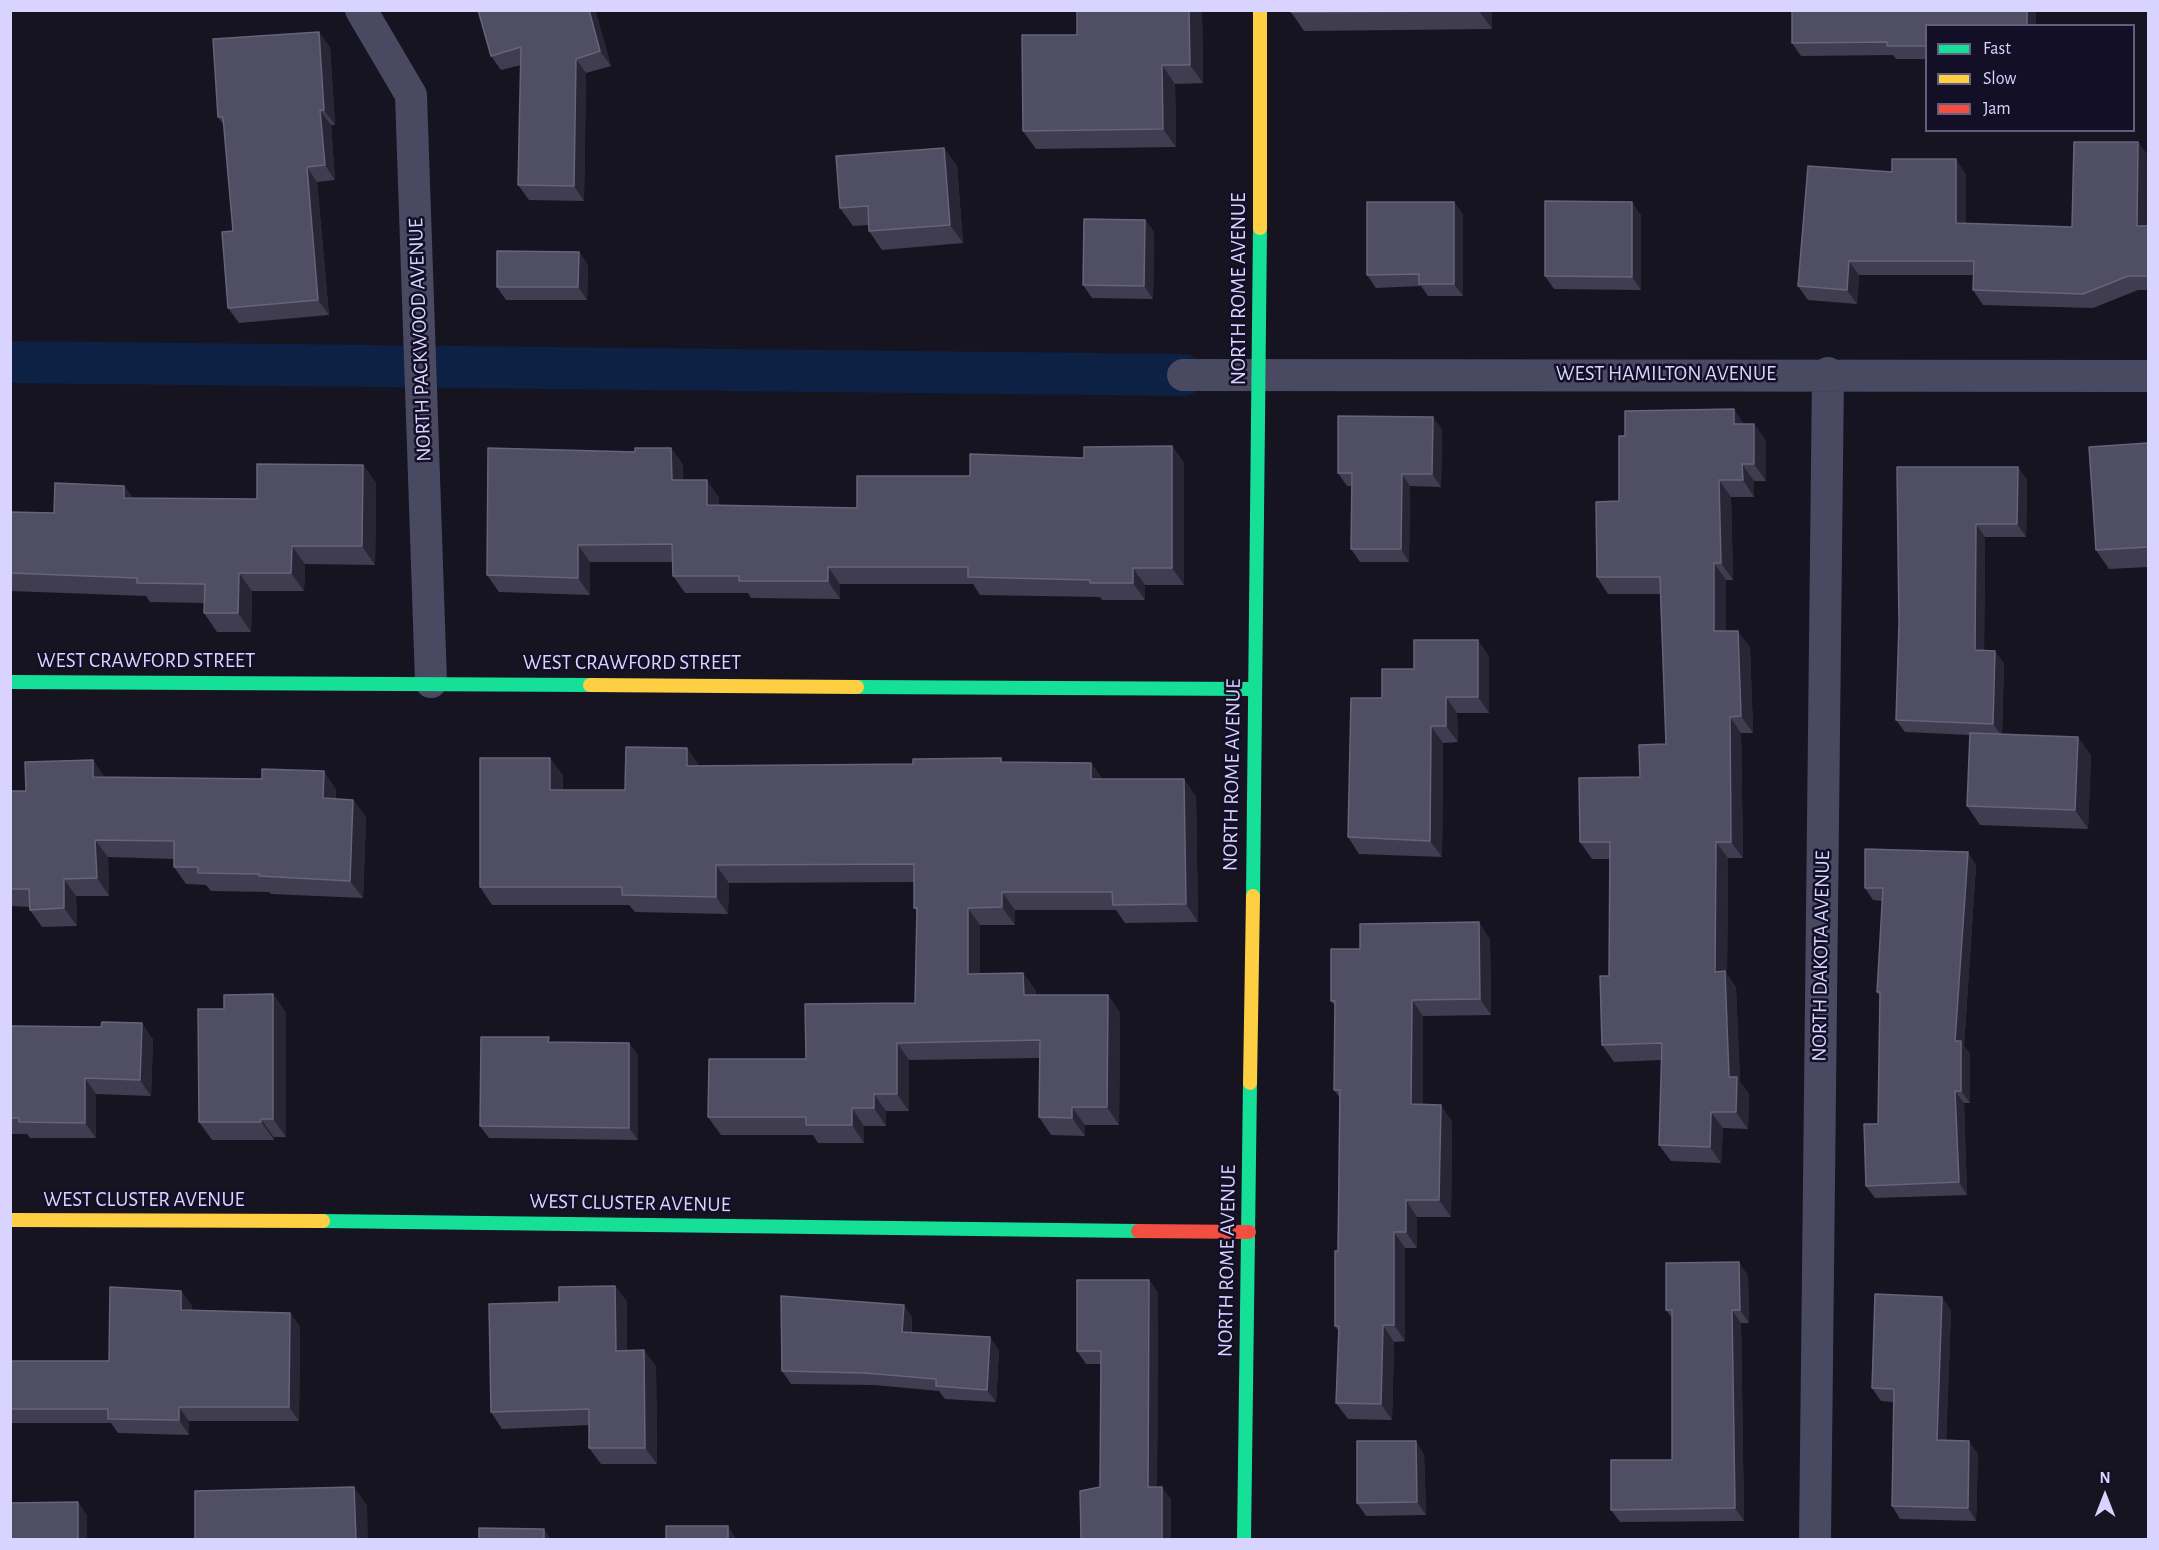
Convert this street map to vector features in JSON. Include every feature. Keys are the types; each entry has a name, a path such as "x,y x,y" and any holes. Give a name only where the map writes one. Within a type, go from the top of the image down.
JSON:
{"street":[{"name":"NORTH PACKWOOD AVENUE","path":"361,10 411,95 431,682"},
{"name":"NORTH ROME AVENUE","path":"1244,1539 1260,374 1260,10"},
{"name":"WEST HAMILTON AVENUE","path":"1183,375 1828,373 2148,376"},
{"name":"NORTH DAKOTA AVENUE","path":"1815,1539 1828,373"},
{"name":"WEST CRAWFORD STREET","path":"10,682 431,682 1254,689"},
{"name":"WEST CLUSTER AVENUE","path":"10,1220 402,1221 1249,1232"}],"building":[{"path":"478,10 589,10 600,51 576,59 574,186 518,185 521,47 491,56"},
{"path":"1077,10 1189,10 1190,65 1162,65 1163,129 1023,131 1022,35 1077,35"},
{"path":"1291,10 1479,10 1479,11 1291,12"},
{"path":"1792,10 2027,10 2027,24 1925,24 1925,46 1887,46 1887,42 1792,43"},
{"path":"319,32 324,110 320,110 325,165 307,167 318,300 228,308 222,232 233,231 223,117 218,117 213,39"},
{"path":"2074,142 2138,142 2137,226 2148,226 2148,276 2128,276 2083,294 1973,290 1974,261 1849,261 1847,290 1798,286 1808,166 1892,172 1892,159 1956,159 1956,223 2072,227"},
{"path":"944,148 950,225 869,231 868,206 840,208 836,156"},
{"path":"1545,201 1632,202 1632,277 1545,276"},
{"path":"1367,202 1454,202 1454,284 1419,284 1419,274 1367,275"},
{"path":"1084,219 1145,220 1144,286 1083,285"},
{"path":"497,251 579,252 578,287 497,287"},
{"path":"1734,409 1734,424 1754,424 1754,464 1742,464 1743,480 1719,480 1721,563 1714,563 1714,631 1738,631 1741,716 1730,717 1731,842 1716,842 1715,972 1725,971 1729,1077 1737,1077 1736,1112 1711,1112 1710,1147 1659,1145 1662,1043 1602,1045 1600,976 1609,976 1610,842 1580,842 1579,778 1640,777 1639,745 1666,744 1660,577 1597,577 1596,502 1619,501 1619,436 1625,436 1625,411"},
{"path":"1338,416 1433,417 1432,474 1402,474 1401,549 1351,549 1352,473 1338,473"},
{"path":"2148,443 2148,547 2096,550 2089,447"},
{"path":"1172,446 1172,568 1133,568 1133,583 968,577 968,567 828,567 828,581 739,581 739,576 673,576 672,544 578,545 578,578 487,575 488,448 635,452 635,448 671,448 672,480 707,480 707,505 857,508 857,476 970,476 970,454 1084,458 1084,447"},
{"path":"257,464 363,465 362,546 292,546 291,573 239,573 238,613 204,613 205,584 137,583 137,578 10,573 10,512 54,513 55,483 124,486 124,498 257,499"},
{"path":"1897,467 2018,467 2017,524 1976,524 1975,650 1995,651 1993,724 1896,720 1899,624"},
{"path":"1414,640 1478,640 1478,697 1446,697 1446,726 1431,726 1430,841 1348,837 1351,698 1382,698 1382,669 1414,669"},
{"path":"1970,733 2078,737 2075,810 1967,806"},
{"path":"626,747 687,748 687,766 913,764 913,759 1001,758 1001,762 1091,763 1091,779 1184,779 1186,904 1113,905 1112,892 1002,892 1002,907 968,908 968,974 1023,973 1024,995 1108,995 1107,1107 1072,1107 1072,1118 1039,1117 1040,1040 897,1043 897,1094 874,1094 874,1108 852,1108 852,1125 806,1125 806,1117 708,1117 709,1059 806,1059 805,1004 915,1003 917,908 914,908 914,864 716,865 716,897 622,895 622,887 480,887 480,758 550,758 550,790 625,790"},
{"path":"93,760 93,777 262,779 262,769 324,771 323,798 353,800 350,881 259,876 259,874 198,873 198,867 174,867 174,841 95,840 97,878 64,879 64,908 30,910 29,889 10,889 10,791 26,791 25,762"},
{"path":"1865,849 1968,852 1955,1041 1961,1041 1961,1091 1955,1091 1959,1182 1866,1186 1864,1124 1878,1124 1880,992 1877,992 1883,888 1865,888"},
{"path":"1479,922 1480,999 1412,1000 1411,1104 1441,1105 1439,1200 1406,1200 1406,1232 1394,1232 1394,1325 1383,1325 1381,1404 1336,1403 1339,1326 1335,1326 1335,1251 1338,1251 1340,1090 1334,1090 1335,1001 1331,1001 1331,949 1360,949 1360,924"},
{"path":"273,994 273,1119 261,1119 261,1122 199,1122 198,1009 224,1009 224,995"},
{"path":"102,1022 142,1023 140,1080 85,1078 85,1123 19,1122 19,1118 10,1118 10,1026 101,1027"},
{"path":"481,1037 549,1037 548,1042 629,1043 629,1128 480,1126"},
{"path":"1739,1262 1740,1310 1732,1310 1735,1508 1611,1510 1611,1460 1672,1460 1672,1310 1666,1310 1666,1263"},
{"path":"1077,1280 1149,1280 1148,1487 1162,1487 1162,1539 1081,1539 1080,1491 1100,1487 1101,1351 1077,1351"},
{"path":"615,1286 616,1351 644,1350 645,1448 589,1448 589,1409 491,1412 489,1304 559,1302 559,1287"},
{"path":"110,1287 181,1291 181,1310 290,1313 289,1407 179,1407 179,1420 108,1419 108,1409 10,1409 10,1361 109,1361"},
{"path":"1875,1294 1942,1297 1937,1440 1969,1441 1968,1508 1892,1506 1894,1389 1872,1388"},
{"path":"781,1296 904,1305 902,1332 990,1337 987,1390 936,1386 936,1379 865,1373 782,1371"},
{"path":"1357,1441 1416,1441 1417,1502 1357,1503"},
{"path":"354,1487 356,1539 195,1539 195,1491"},
{"path":"78,1502 78,1539 10,1539 10,1503"},
{"path":"666,1526 728,1526 728,1539 666,1539"},
{"path":"479,1528 544,1529 544,1539 479,1539"}],"waterway":[{"path":"10,362 1183,375"}],"traffic: fast":[{"path":"1253,896 1260,228"},
{"path":"10,682 590,685"},
{"path":"857,687 1254,689"},
{"path":"1244,1540 1250,1083"},
{"path":"323,1221 1138,1231"}],"traffic: slow":[{"path":"1260,10 1260,228"},
{"path":"590,685 857,687"},
{"path":"1250,1083 1253,896"},
{"path":"10,1220 323,1221"}],"traffic: jam":[{"path":"1138,1231 1249,1232"}]}
